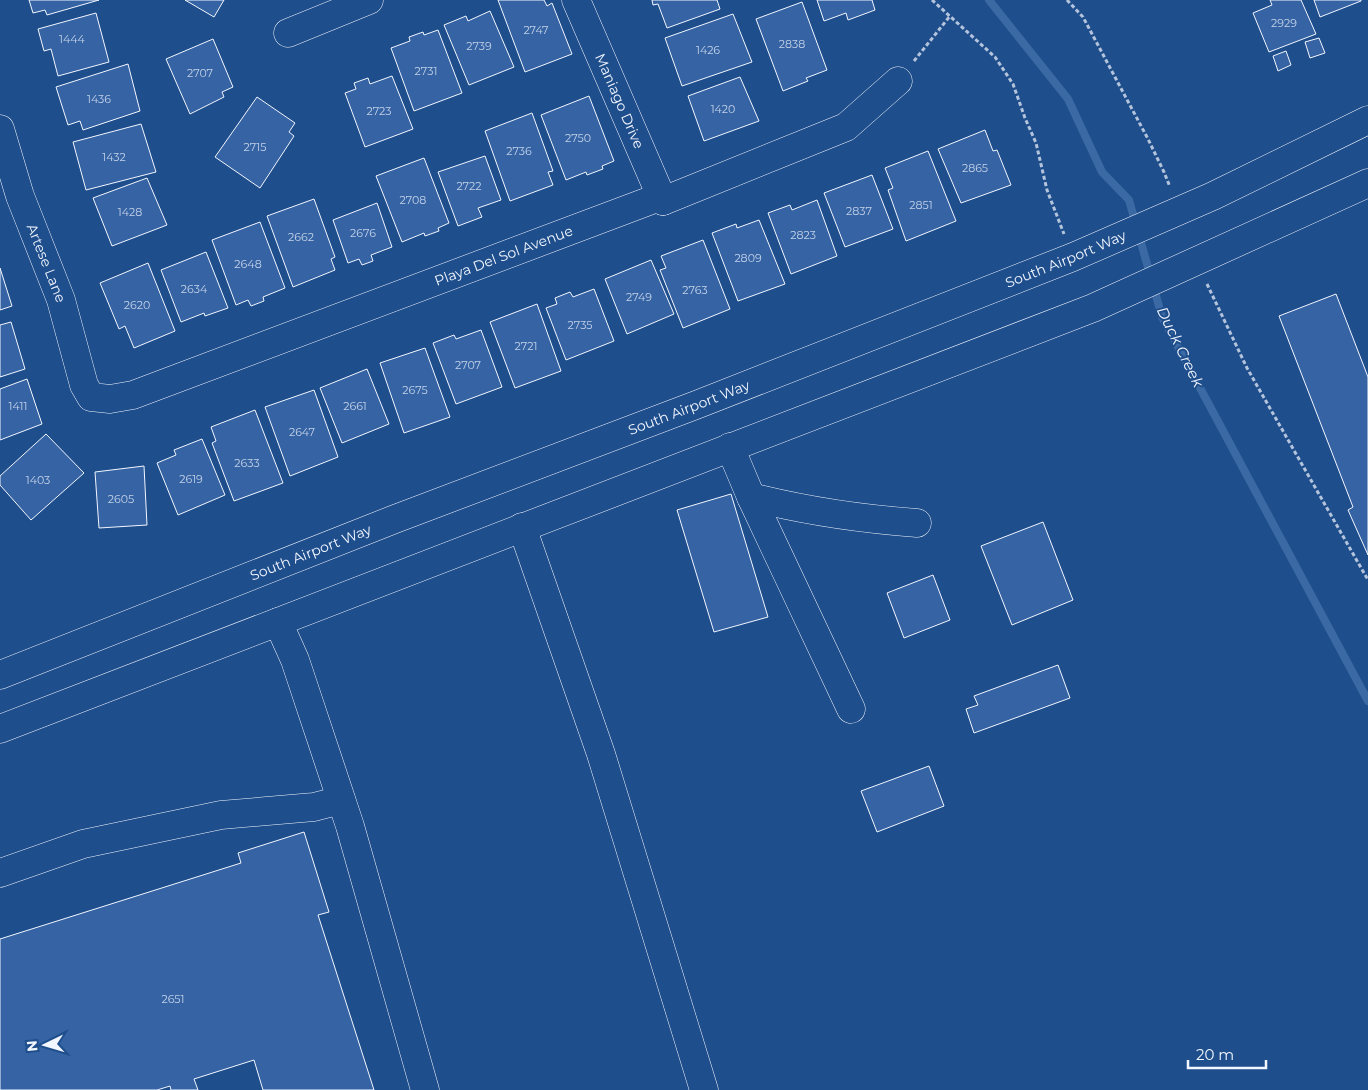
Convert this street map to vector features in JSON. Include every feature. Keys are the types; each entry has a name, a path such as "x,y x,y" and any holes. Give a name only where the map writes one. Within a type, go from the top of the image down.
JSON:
{"main road":[{"path":"288,33 369,0"},
{"name":"Maniago Drive","path":"576,0 663,201"},
{"name":"Playa Del Sol Avenue","path":"92,397 110,399 132,395 658,198 663,201 846,127 898,81"},
{"name":"South Airport Way","path":"0,675 394,519 696,405 1080,254 1213,196 1368,120"},
{"name":"Artese Lane","path":"0,129 10,200 61,300 84,385 92,397"},
{"path":"0,729 1093,308 1368,183"},
{"path":"730,447 751,497 851,709"},
{"path":"751,497 827,513 872,520 917,523"},
{"path":"522,527 601,754 704,1090"},
{"path":"278,622 295,660 341,800 424,1090"},
{"path":"0,872 93,842 221,815 314,807 341,800"}],"path":[{"path":"932,0 995,57 1013,84 1036,143 1047,190 1080,254"},
{"path":"1067,0 1082,17 1148,139 1164,172 1178,210"},
{"path":"898,81 950,16"},
{"path":"1196,261 1247,368 1368,580"}],"building":[{"path":"29,0 99,0 47,15 45,10 33,13"},
{"path":"185,0 224,0 214,17"},
{"path":"498,0 544,0 547,6 552,3 572,54 525,72"},
{"path":"652,0 717,0 720,9 667,28 658,4 653,5"},
{"path":"817,0 872,0 875,10 848,20 846,13 824,21"},
{"path":"1270,0 1301,0 1316,34 1269,52 1253,13 1272,5"},
{"path":"1314,0 1361,0 1361,1 1320,17"},
{"path":"802,2 827,70 806,78 808,81 783,91 756,19"},
{"path":"490,11 514,67 469,85 444,25 466,16 468,21"},
{"path":"96,13 109,62 58,76 51,49 44,51 38,29"},
{"path":"733,14 752,62 682,86 665,38"},
{"path":"438,30 462,93 414,111 391,48 410,41 409,37 423,32 424,35"},
{"path":"1319,38 1325,53 1310,58 1305,42"},
{"path":"213,39 233,87 222,92 224,97 190,114 166,59"},
{"path":"1286,51 1291,65 1278,71 1273,56"},
{"path":"128,64 140,111 83,130 80,121 68,125 56,87"},
{"path":"392,76 413,129 365,147 345,93 356,89 354,83 368,78 370,84"},
{"path":"740,77 759,121 704,141 688,96"},
{"path":"589,96 614,161 602,166 603,169 587,175 586,172 566,180 541,115"},
{"path":"257,97 295,123 289,132 294,136 260,188 215,157"},
{"path":"532,113 553,171 548,172 553,185 510,201 485,131"},
{"path":"141,124 156,172 86,190 73,142"},
{"path":"985,130 993,151 997,150 1011,185 961,203 938,149"},
{"path":"928,151 956,221 906,241 888,190 893,188 885,168"},
{"path":"485,156 501,200 478,208 482,217 458,226 438,172"},
{"path":"424,158 449,223 438,228 439,231 425,236 424,233 402,242 376,176"},
{"path":"872,175 893,229 845,247 824,193"},
{"path":"147,178 167,225 112,246 93,198"},
{"path":"314,199 335,257 331,259 335,270 293,287 267,216"},
{"path":"817,200 837,256 791,274 768,213 790,205 792,210"},
{"path":"377,203 392,247 371,255 373,261 362,265 359,259 348,263 333,220"},
{"path":"759,220 785,284 738,301 712,233 736,224 737,228"},
{"path":"260,222 285,288 263,297 264,301 251,306 248,300 236,305 212,240"},
{"path":"703,240 730,309 683,328 660,270 666,268 661,256"},
{"path":"206,252 228,308 205,316 204,313 181,322 161,270"},
{"path":"651,260 674,314 627,334 605,279"},
{"path":"148,263 175,331 134,348 125,326 119,329 100,283"},
{"path":"0,268 12,306 0,310"},
{"path":"594,289 614,341 566,360 546,308 557,304 555,298 570,292 573,297"},
{"path":"1336,294 1368,377 1368,555 1348,510 1353,507 1279,316"},
{"path":"537,304 561,371 515,388 490,322"},
{"path":"11,322 25,369 0,377 0,325"},
{"path":"481,330 502,387 456,404 433,343 454,335 456,339"},
{"path":"425,348 450,417 404,433 380,363"},
{"path":"367,369 389,424 342,443 320,388"},
{"path":"27,379 42,424 0,440 0,389"},
{"path":"314,390 338,457 290,476 265,407"},
{"path":"255,410 283,483 234,501 212,443 216,441 211,427"},
{"path":"46,434 84,473 31,520 0,485 0,476"},
{"path":"202,439 225,495 178,515 157,463 176,455 174,450"},
{"path":"144,466 147,525 99,528 95,472"},
{"path":"731,494 768,617 714,632 677,510"},
{"path":"1043,522 1073,600 1012,625 981,546"},
{"path":"933,575 950,620 904,638 887,593"},
{"path":"1058,665 1070,698 974,733 966,709 978,705 974,696"},
{"path":"929,766 944,806 877,832 861,791"},
{"path":"304,832 329,912 318,915 374,1090 263,1090 254,1060 194,1079 198,1090 171,1090 170,1086 157,1090 0,1090 0,939 241,863 238,853"}],"waterway":[{"name":"Duck Creek","path":"989,0 1068,99 1102,172 1129,200 1162,317 1368,701"}]}
